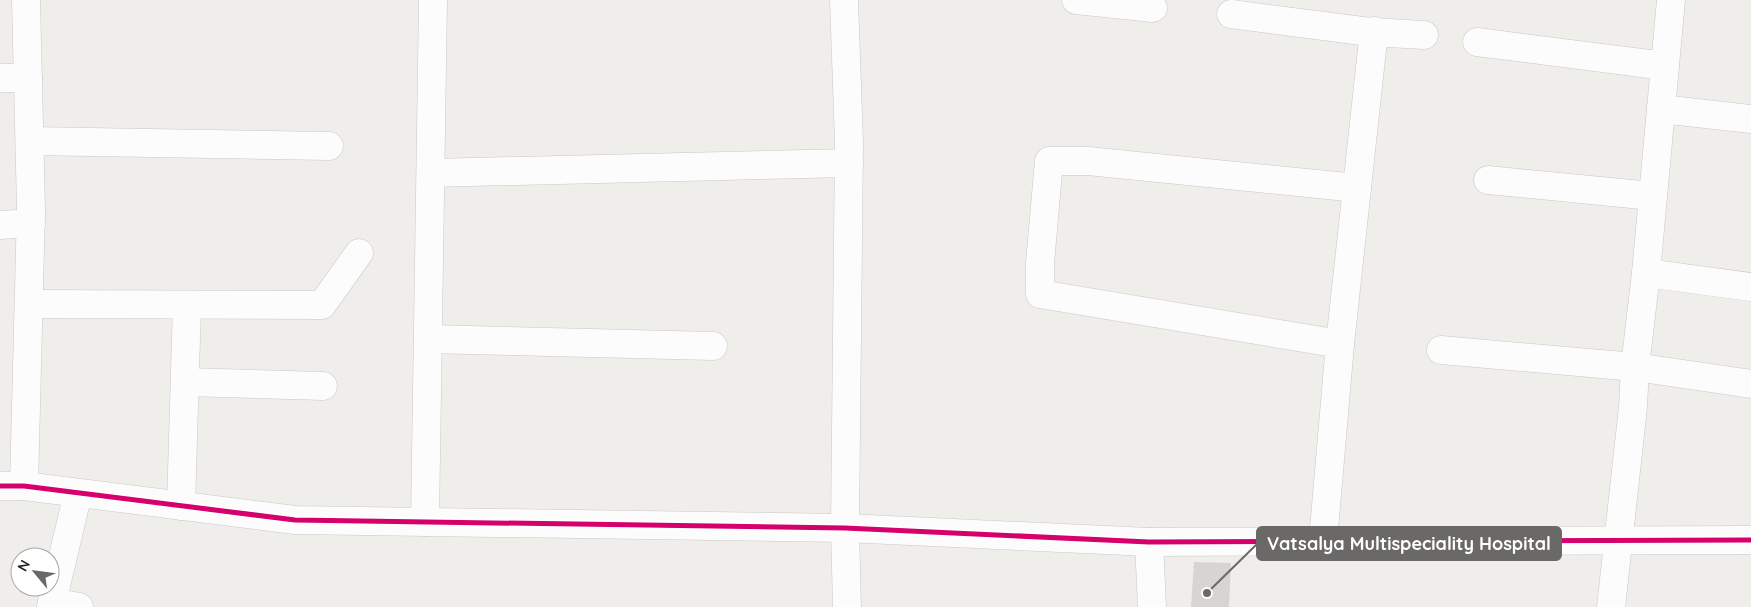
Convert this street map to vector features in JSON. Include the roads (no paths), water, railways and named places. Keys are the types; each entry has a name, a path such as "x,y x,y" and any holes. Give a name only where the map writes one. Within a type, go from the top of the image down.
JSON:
{"street":[{"path":"26,0 31,223 29,304 12,486 295,520 845,528 1149,542 1751,540"},
{"path":"425,522 433,0"},
{"path":"844,0 849,163 845,528 847,607"},
{"path":"1076,0 1153,8"},
{"path":"1611,607 1633,407 1635,367 1646,273 1671,0"},
{"path":"1231,14 1424,35"},
{"path":"1322,541 1340,344 1374,31"},
{"path":"1477,42 1664,66"},
{"path":"0,78 28,78"},
{"path":"1661,109 1751,119"},
{"path":"30,141 329,146"},
{"path":"1340,344 1040,294 1040,263 1049,161 1088,161 1357,188"},
{"path":"431,172 849,163"},
{"path":"1488,180 1652,196"},
{"path":"0,225 31,223"},
{"path":"29,304 322,305 359,253"},
{"path":"1646,273 1751,287"},
{"path":"180,506 187,305"},
{"path":"428,339 713,346"},
{"path":"1441,350 1635,367 1751,384"},
{"path":"185,382 323,386"},
{"path":"78,493 51,605 79,607"},
{"path":"1149,542 1152,607"}],"place":[{"name":"Vatsalya Multispeciality Hospital","path":"1207,593"}]}
